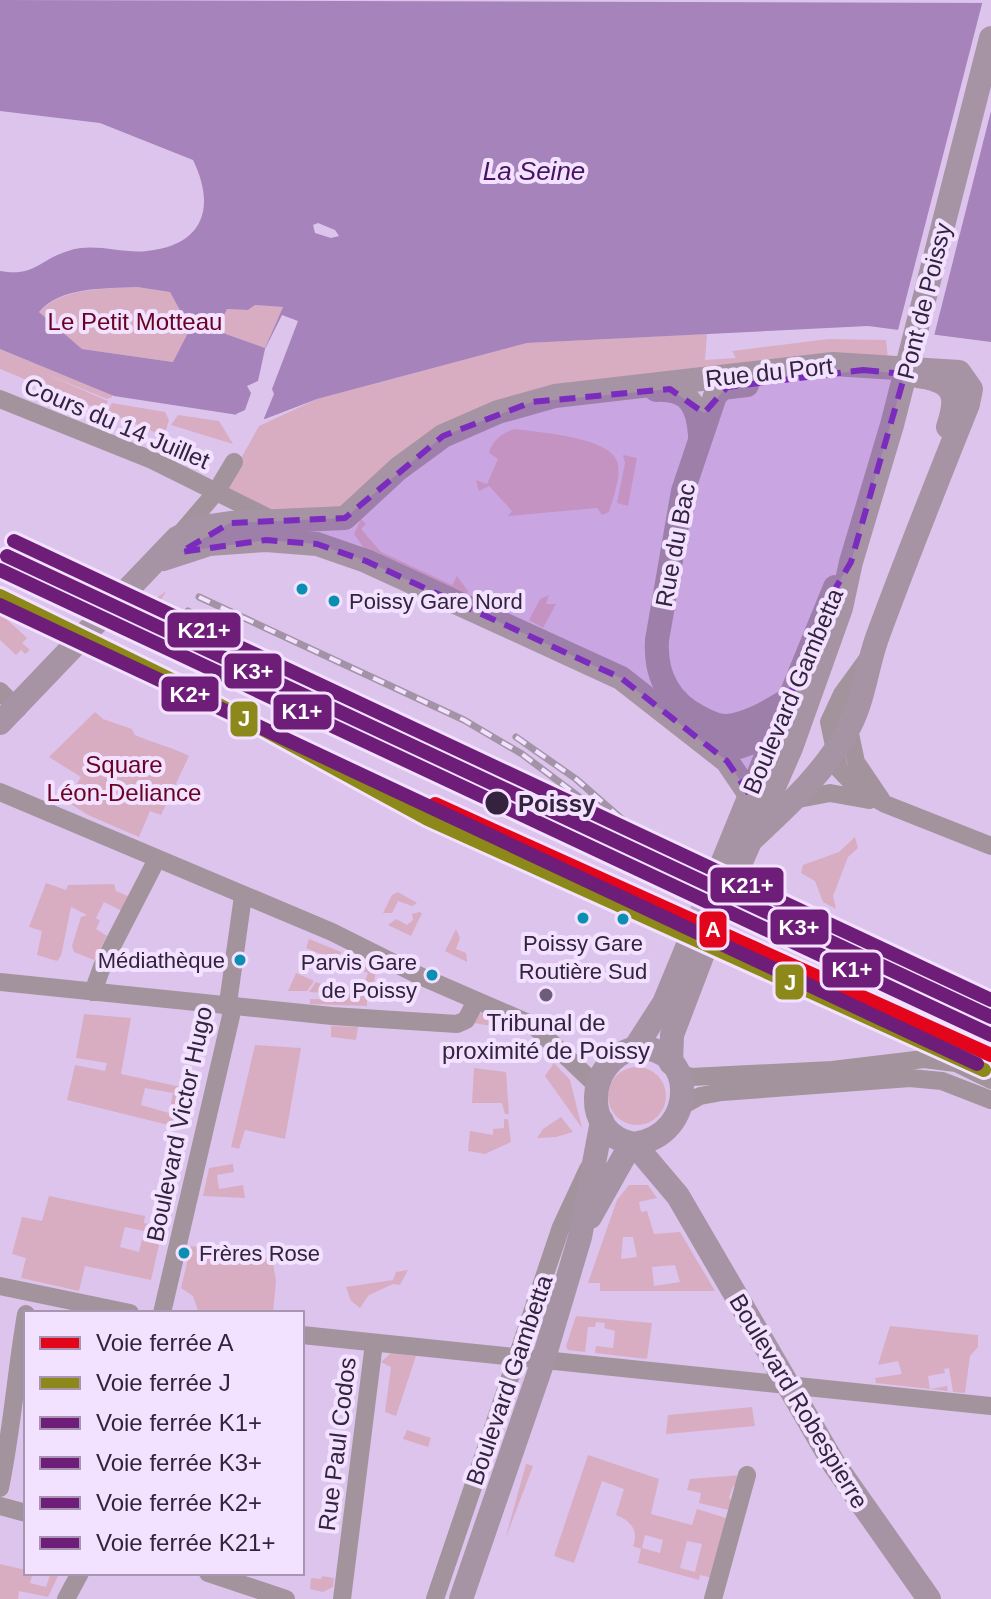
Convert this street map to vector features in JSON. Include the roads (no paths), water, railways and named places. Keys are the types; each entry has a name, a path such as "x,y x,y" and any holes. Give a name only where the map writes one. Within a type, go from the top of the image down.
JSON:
{"main road":[{"name":"Pont de Poissy","path":"851,562 898,404 991,38"},
{"name":"Rue du Port","path":"355,512 398,469 443,436 498,412 576,394 833,364 934,368 962,374 971,395 924,509"},
{"name":"Rue du Bac","path":"656,654 678,515 715,396 722,388 863,370 938,380 951,392 955,407 932,470 924,509"},
{"name":"Rue du Port","path":"576,394 677,391 697,410 701,438"},
{"path":"750,841 793,800 834,753 849,729 865,691 873,650 924,509"},
{"path":"0,733 9,716 157,562 196,528 230,523 341,519 355,512"},
{"path":"355,512 349,524 349,538 366,561"},
{"path":"179,545 266,540 317,544 366,561 621,678 727,761 750,795"},
{"name":"Boulevard Gambetta","path":"851,562 835,630 800,723 750,841 724,880 750,795 786,701 828,601 851,562"},
{"path":"621,678 640,669 656,654 668,691 681,708 718,726 762,715 786,701"},
{"path":"686,730 733,746 773,737 800,723"},
{"path":"703,931 672,1035 674,1068 682,1106 669,1128 651,1140 633,1144 615,1136 602,1121 595,1104 596,1085 607,1063 635,1048 664,1003 703,931"},
{"path":"635,1048 655,1050 674,1068"},
{"name":"Boulevard Gambetta","path":"461,1599 543,1361 580,1237 602,1121"},
{"name":"Boulevard Robespierre","path":"669,1128 669,1159 678,1196"},
{"name":"Boulevard Gambetta","path":"580,1237 621,1157 633,1144"},
{"name":"Boulevard Robespierre","path":"633,1144 678,1196 857,1500 929,1599"}],"street":[{"name":"Cours du 14 Juillet","path":"0,399 152,460 277,522"},
{"path":"179,545 222,494 234,462"},
{"path":"222,494 230,523"},
{"path":"873,650 834,708 829,722 834,753 847,780 885,804"},
{"path":"0,691 9,716"},
{"path":"849,729 856,762 885,804"},
{"path":"0,792 336,933 537,1027 596,1085"},
{"path":"793,800 839,793 885,804 991,846"},
{"path":"93,992 103,964 157,859"},
{"name":"Boulevard Victor Hugo","path":"162,1311 231,1016 243,896"},
{"path":"0,982 332,1016 460,1024 466,1020 476,1001"},
{"path":"682,1106 700,1096 722,1092 902,1073 924,1059 956,1063 991,1080"},
{"path":"674,1068 691,1077 832,1070 902,1073 942,1081 991,1100"},
{"path":"816,1084 832,1070"},
{"name":"Boulevard Gambetta","path":"435,1599 561,1227 581,1179 592,1164"},
{"path":"0,1286 120,1311"},
{"path":"27,1311 30,1293"},
{"path":"0,1488 10,1440 12,1393 24,1325"},
{"path":"304,1335 991,1406"},
{"name":"Rue Paul Codos","path":"342,1599 374,1343"},
{"path":"713,1599 747,1475"},
{"path":"0,1506 24,1512"},
{"path":"66,1599 79,1575"},
{"path":"214,1575 286,1599"}],"water":[{"name":"La Seine","path":"0,0 991,3 991,342 868,326 527,343 317,399 265,419 114,396 0,349 0,271 22,272 78,249 147,251 181,241 193,232 204,208 200,177 193,160 100,123 0,111","holes":["318,223 335,230 339,236 331,238 315,233 313,225","137,287 170,292 190,329 173,362 82,349 39,312 59,297 98,289","255,305 283,307 265,348 223,333 218,327 227,309 248,310"]}],"tunnel":[{"path":"695,928 717,876"}],"railway":[{"path":"199,597 464,720 522,754 610,820"},
{"path":"188,611 345,698 518,781 741,896 991,1015"},
{"path":"516,737 576,779 647,841"}],"rail line":[{"name":"K21+","path":"14,541 991,1000"},
{"name":"K3+","path":"7,556 991,1017"},
{"name":"K1+","path":"0,570 991,1035"},
{"name":"J","path":"0,596 182,685 428,819 984,1070"},
{"name":"K2+","path":"0,605 977,1064"},
{"name":"A","path":"435,804 991,1055"}],"place":[{"name":"Poissy Gare Nord","path":"334,601"},
{"name":"Poissy","path":"497,803"},
{"name":"Poissy Gare Routière Sud","path":"583,918"},
{"name":"Médiathèque","path":"240,960"},
{"name":"Parvis Gare de Poissy","path":"432,975"},
{"name":"Tribunal de proximité de Poissy","path":"546,995"},
{"name":"Frères Rose","path":"184,1253"}],"park label":[{"name":"Le Petit Motteau","path":"135,321"},
{"name":"Square Léon-Deliance","path":"124,778"}]}
